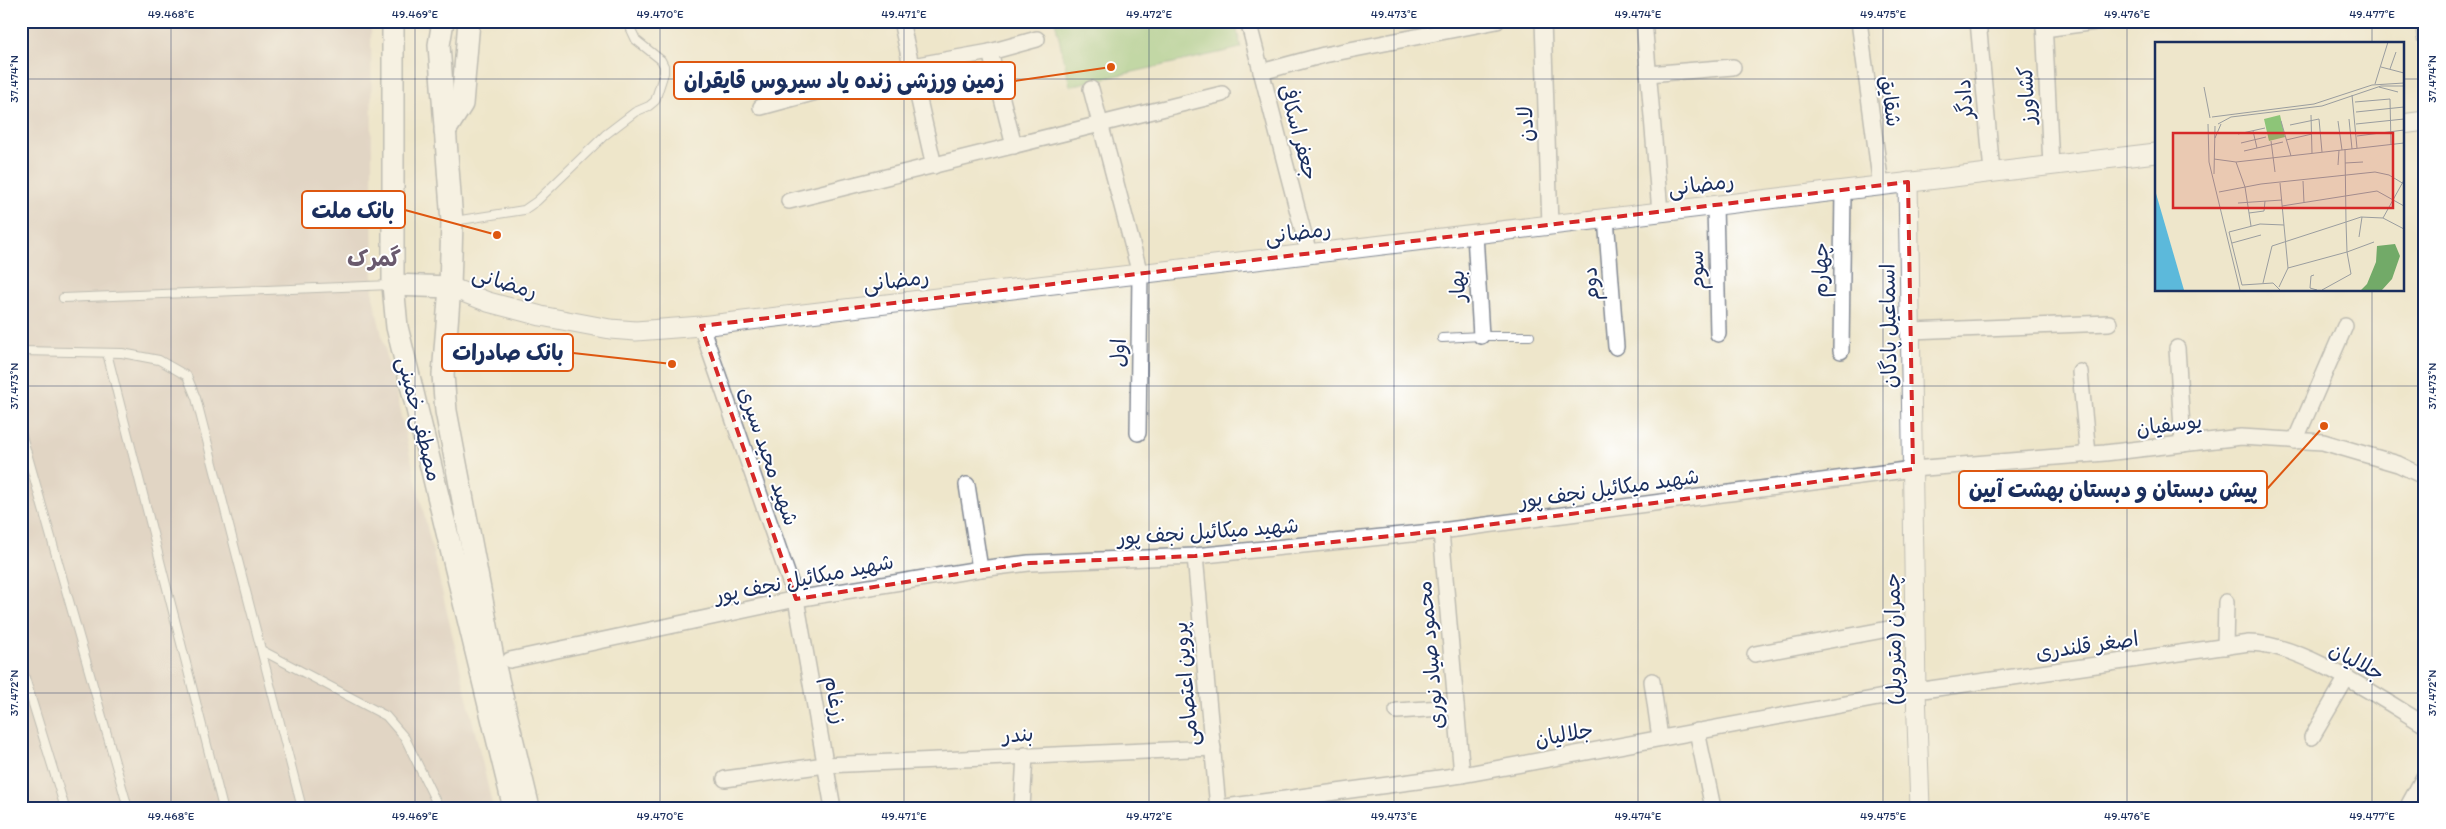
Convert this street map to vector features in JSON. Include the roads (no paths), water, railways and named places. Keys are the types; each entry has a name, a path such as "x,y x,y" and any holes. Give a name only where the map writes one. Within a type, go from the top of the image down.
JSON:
{"main road":[{"name":"مصطفی خمینی","path":"394,21 393,285 397,327 514,808"},
{"name":"مصطفی خمینی","path":"442,21 439,45 452,222 450,288 443,375 446,410 494,663 529,808"},
{"path":"445,131 462,104 469,21"},
{"path":"393,285 450,288"}],"street":[{"path":"901,21 934,166"},
{"name":"جعفر اسکافی","path":"1248,21 1308,254"},
{"path":"1261,72 1324,54 1497,21"},
{"name":"لادن","path":"1543,21 1550,225"},
{"path":"1644,21 1660,212"},
{"name":"شقایق","path":"1858,21 1881,186"},
{"name":"دادگر","path":"1978,21 1992,172"},
{"path":"2044,25 2102,21"},
{"path":"2424,21 2425,37"},
{"name":"کشاورز","path":"2044,25 2051,166"},
{"path":"761,107 912,66 990,52 1038,39"},
{"path":"990,52 1014,146"},
{"path":"1648,74 1733,67"},
{"name":"اول","path":"1091,89 1140,274 1138,433"},
{"path":"790,201 1222,94"},
{"path":"2404,124 2425,121"},
{"name":"رمضانی","path":"450,288 488,302 541,316 610,329 636,331 701,326 2155,153"},
{"name":"اسماعیل پادگان","path":"1908,182 1913,469"},
{"name":"چهارم","path":"1840,351 1843,190"},
{"name":"سوم","path":"1715,205 1718,334"},
{"name":"دوم","path":"1606,218 1616,347"},
{"name":"بهار","path":"1475,234 1481,336"},
{"path":"1911,331 2109,323"},
{"name":"شهید مجید سیری","path":"701,326 796,599"},
{"path":"2295,441 2345,326"},
{"path":"2177,348 2183,444"},
{"path":"2080,372 2088,454"},
{"name":"یوسفیان","path":"1913,469 2088,454 2241,437 2323,442 2398,464 2425,477"},
{"name":"شهید میکائیل نجف پور","path":"510,660 796,599 980,569 1029,563 1195,556 1441,532 1913,469"},
{"name":"چمران (متروپل)","path":"1913,469 1916,691 1920,808"},
{"path":"967,484 980,569"},
{"name":"محمود صیاد نوری","path":"1441,532 1462,774"},
{"name":"پروین اعتصامی","path":"1195,556 1218,808"},
{"name":"زرغام","path":"796,599 833,808"},
{"path":"2225,647 2226,602"},
{"path":"1755,654 1915,624"},
{"name":"اصغر قلندری","path":"1916,691 2265,643"},
{"name":"جلالیان","path":"2265,643 2347,677 2425,725"},
{"path":"2312,737 2347,677"},
{"path":"1652,681 1660,738"},
{"name":"جلالیان","path":"1218,808 1462,774 1916,691"},
{"path":"1397,711 1456,707"},
{"path":"1697,731 1713,808"},
{"name":"بندر","path":"725,779 825,765 1213,748"},
{"path":"1022,808 1024,755"},
{"path":"2407,808 2425,775"}],"lane":[{"path":"452,222 524,210 537,201 605,135 635,112 649,106 655,100 664,73 664,66 661,60 636,40 627,21"},
{"path":"63,298 393,285"},
{"path":"1442,338 1530,336"},
{"path":"21,351 122,353 159,360 187,376 196,398 302,808"},
{"path":"107,352 223,808"},
{"path":"21,432 128,808"},
{"path":"263,652 386,716 405,738 439,808"},
{"path":"21,665 65,808"}],"place":[{"name":"زمین ورزشی زنده یاد سیروس قایقران","path":"1111,67"},
{"name":"بانک ملت","path":"497,235"},
{"name":"بانک صادرات","path":"672,364"},
{"name":"پیش دبستان و دبستان بهشت آیین","path":"2324,426"}],"district":[{"name":"گمرک","path":"374,258"}]}
